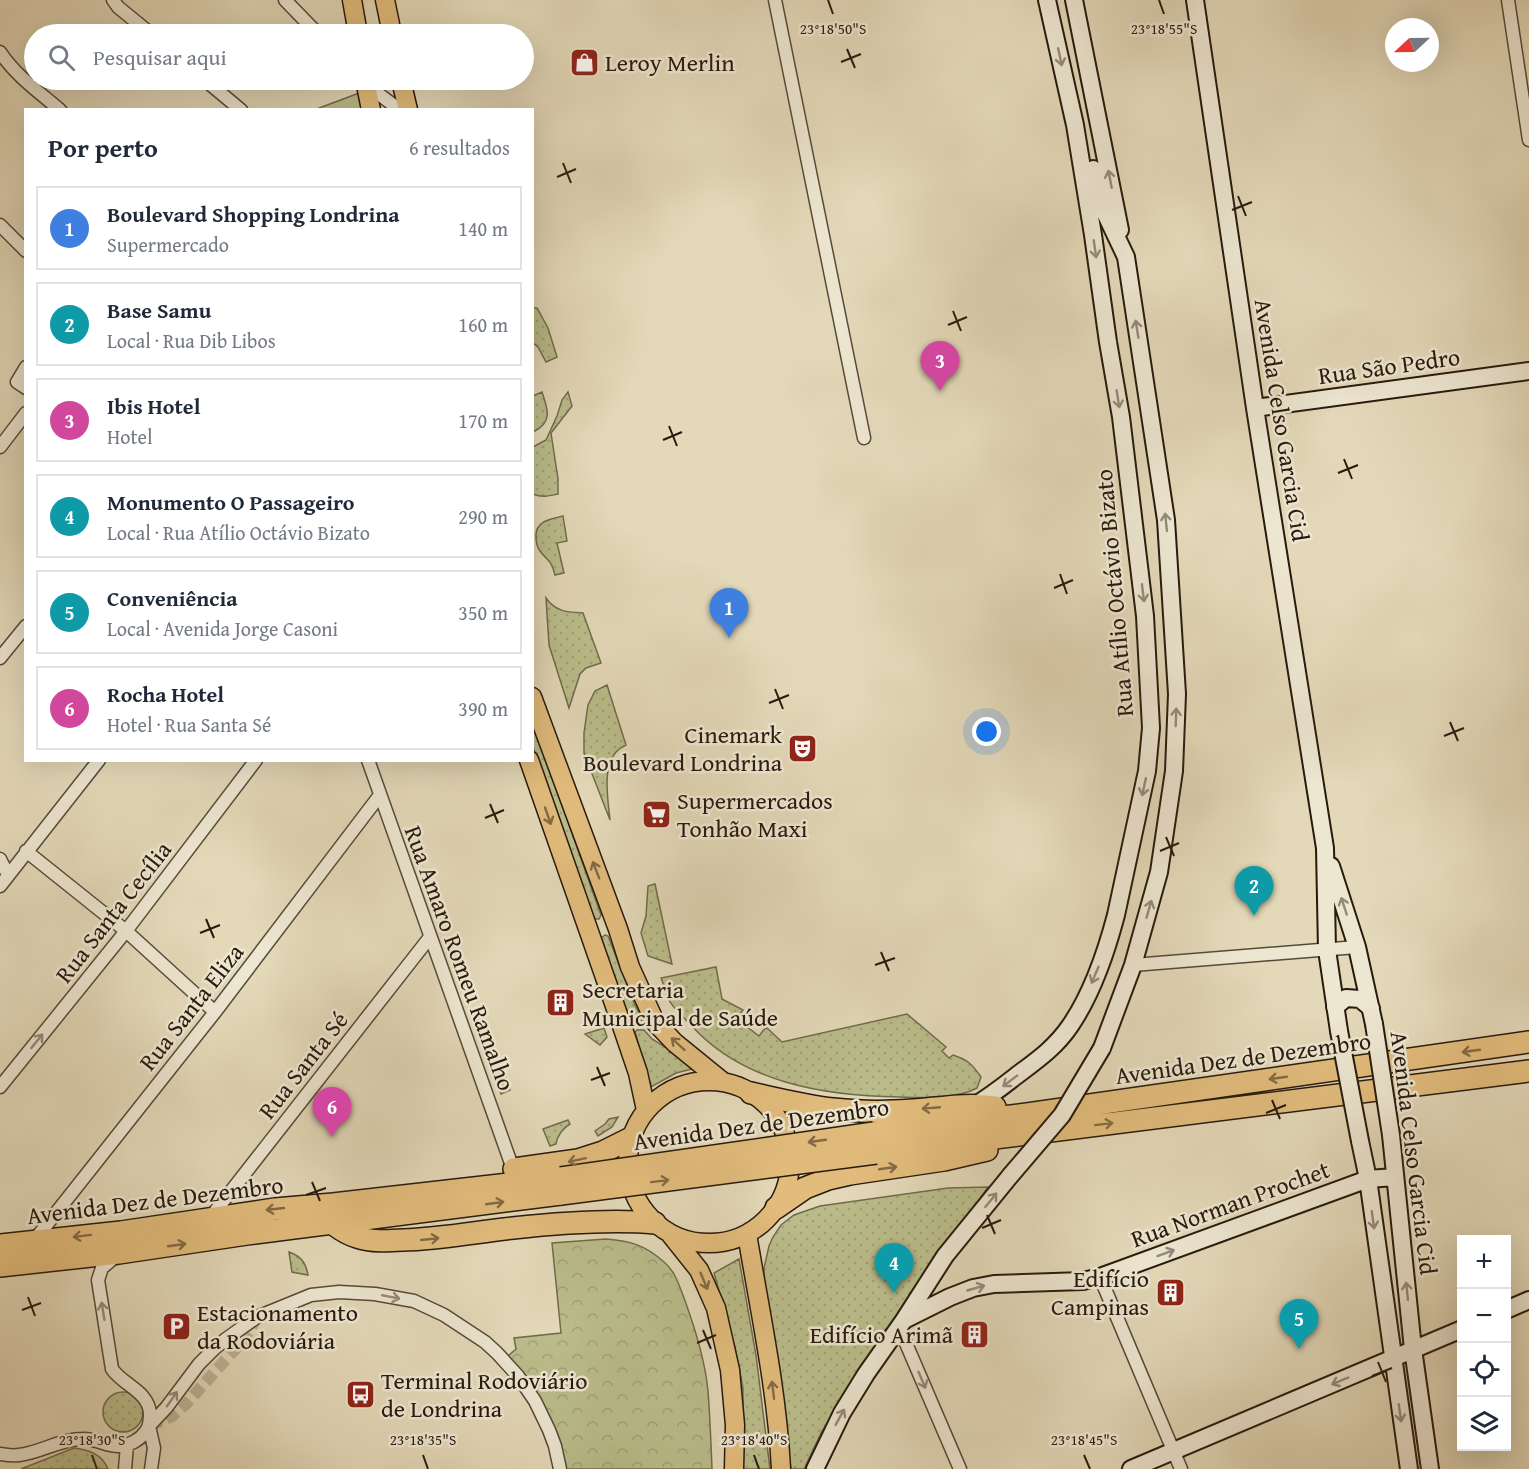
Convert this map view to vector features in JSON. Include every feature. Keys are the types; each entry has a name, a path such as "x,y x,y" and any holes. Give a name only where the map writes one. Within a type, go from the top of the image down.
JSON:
{"highway":[{"name":"Avenida Dez de Dezembro","path":"0,1266 119,1253 247,1234 333,1214 561,1186 875,1143 1031,1113 1529,1042"},
{"name":"Avenida Dez de Dezembro","path":"875,1143 1046,1131 1529,1071"},
{"path":"752,1093 832,1109 896,1111 974,1106 1031,1113"},
{"path":"776,1208 805,1188 828,1179 850,1173 944,1160 1010,1145 1046,1131"},
{"path":"631,1138 603,1152 578,1160 379,1186 364,1190 333,1214 341,1230 358,1238 380,1242 514,1228 632,1221 662,1229"},
{"name":"Avenida Dez de Dezembro","path":"0,1245 121,1232 275,1209 333,1214"}],"main road":[{"path":"352,0 356,24"},
{"path":"385,0 390,24"},
{"path":"366,90 371,108"},
{"path":"404,90 408,108"},
{"path":"534,702 630,967 655,1022 723,1082"},
{"path":"530,762 638,1072 646,1110"},
{"path":"662,1229 688,1241 708,1244 728,1242 747,1234 763,1223 776,1208 785,1192 789,1173 788,1145 778,1119 766,1104 752,1093 723,1082 705,1080 672,1089 658,1098 637,1122 627,1156 628,1175 633,1193 642,1209 699,1270 716,1308 730,1370 735,1425 734,1469"},
{"path":"747,1234 772,1378 780,1469"}],"street":[{"path":"113,0 139,24"},
{"path":"285,0 308,24"},
{"path":"776,0 864,438"},
{"name":"Rua Atílio Octávio Bizato","path":"974,1106 1046,1054 1070,1026 1082,1006 1100,966 1112,931 1147,771 1151,728 1145,616 1121,417 1075,125 1047,0"},
{"path":"960,1469 901,1323 945,1256 1062,1115 1102,1048 1133,965 1159,872 1174,771 1177,694 1166,520 1126,257 1074,0"},
{"name":"Avenida Celso Garcia Cid","path":"1196,0 1255,408 1325,848 1327,950 1335,1006 1368,1179 1409,1469"},
{"path":"1508,0 1523,62 1529,140"},
{"path":"0,52 24,79"},
{"path":"37,90 58,108"},
{"path":"217,90 239,108"},
{"path":"375,90 398,108"},
{"path":"1075,125 1081,126 1086,131 1099,200 1126,257"},
{"path":"0,225 24,249"},
{"name":"Rua São Pedro","path":"1255,408 1529,371"},
{"path":"0,447 24,416"},
{"path":"0,658 24,628"},
{"path":"0,886 97,762"},
{"name":"Rua Santa Cecília","path":"0,1087 126,931 254,762"},
{"name":"Rua Amaro Romeu Ramalho","path":"369,762 513,1169"},
{"name":"Rua Santa Eliza","path":"33,1242 215,1012 380,795"},
{"name":"Avenida Celso Garcia Cid","path":"1325,848 1357,947 1372,1016 1391,1135 1413,1349 1430,1469"},
{"path":"26,851 126,931 215,1012"},
{"path":"0,859 8,875"},
{"name":"Rua Santa Sé","path":"210,1218 430,937"},
{"path":"1133,965 1357,947"},
{"path":"1335,1006 1346,998 1360,999 1372,1016"},
{"name":"Rua Norman Prochet","path":"814,1469 842,1413 901,1323 950,1297 973,1288 994,1284 1083,1281 1100,1277 1368,1179 1395,1177"},
{"path":"119,1253 102,1268 98,1280 112,1369 116,1375 140,1393 149,1407 149,1426 154,1448 151,1469"},
{"path":"1100,1277 1181,1469"},
{"path":"0,1454 18,1455 83,1438 107,1445 127,1445 140,1438 207,1356 226,1339 257,1317 311,1295 339,1292 375,1294 414,1301 437,1311 485,1342 518,1376 535,1401 549,1430 560,1469"},
{"path":"1511,1308 1529,1300"},
{"path":"1131,1469 1457,1331"},
{"path":"125,1469 127,1445"}],"green space":[{"path":"359,93 363,108 319,108"},
{"path":"534,308 537,308 548,328 557,357 546,362 534,344"},
{"path":"542,392 547,415 544,424 534,431 534,396"},
{"path":"568,392 572,406 551,433 558,494 536,495 534,494 534,446 546,440 562,400"},
{"path":"563,516 567,541 557,543 564,573 555,575 551,563 538,548 536,532 544,522"},
{"path":"546,598 558,609 583,613 601,663 586,668 580,674 569,708 549,645"},
{"path":"607,685 626,745 617,750 609,768 607,790 610,820 584,753 588,705 595,691"},
{"path":"534,727 601,915 599,919 595,919 534,750"},
{"path":"655,884 672,964 648,956 641,933 646,916 648,886"},
{"path":"608,936 643,1020 629,1021 601,938"},
{"path":"716,967 722,999 743,1010 737,1019 759,1036 766,1027 782,1042 907,1014 946,1047 942,1051 949,1058 953,1055 972,1066 981,1077 977,1088 969,1092 940,1097 872,1096 814,1089 760,1073 734,1060 711,1044 690,1024 671,1003 661,978"},
{"path":"604,1028 607,1037 600,1045 585,1034"},
{"path":"644,1030 652,1039 689,1062 692,1069 676,1073 651,1087 635,1032"},
{"path":"503,1070 510,1090 501,1094 494,1074"},
{"path":"618,1117 612,1127 598,1136 595,1131 609,1119"},
{"path":"568,1120 570,1124 561,1133 556,1144 550,1146 543,1129"},
{"path":"988,1187 822,1431 804,1469 791,1469 764,1289 764,1268 769,1246 781,1225 794,1215 820,1206 948,1188"},
{"path":"606,1239 623,1241 644,1248 668,1266 676,1278 696,1332 705,1367 712,1469 562,1469 523,1375 508,1356 516,1349 514,1338 561,1333 552,1243"},
{"path":"289,1252 302,1260 308,1275 292,1272"},
{"path":"739,1259 756,1355 770,1469 743,1469 743,1388 735,1347 714,1273"},
{"path":"123,1392 137,1398 143,1412 137,1426 123,1432 109,1426 103,1412 109,1398"},
{"path":"74,1448 94,1454 108,1469 21,1469"}],"tunnel":[{"path":"150,1426 172,1416 186,1404 237,1347 257,1317"}],"place":[{"name":"Leroy Merlin","path":"584,62"},
{"name":"Ibis Hotel","path":"940,391"},
{"name":"Boulevard Shopping Londrina","path":"729,638"},
{"name":"Cinemark Boulevard Londrina","path":"803,748"},
{"name":"Supermercados Tonhão Maxi","path":"656,814"},
{"name":"Base Samu","path":"1254,916"},
{"name":"Secretaria Municipal de Saúde","path":"561,1003"},
{"name":"Rocha Hotel","path":"332,1137"},
{"name":"Edifício Campinas","path":"1170,1292"},
{"name":"Monumento O Passageiro","path":"894,1293"},
{"name":"Estacionamento da Rodoviária","path":"176,1326"},
{"name":"Edifício Arimã","path":"974,1334"},
{"name":"Conveniência","path":"1299,1349"},
{"name":"Terminal Rodoviário de Londrina","path":"360,1394"}]}
